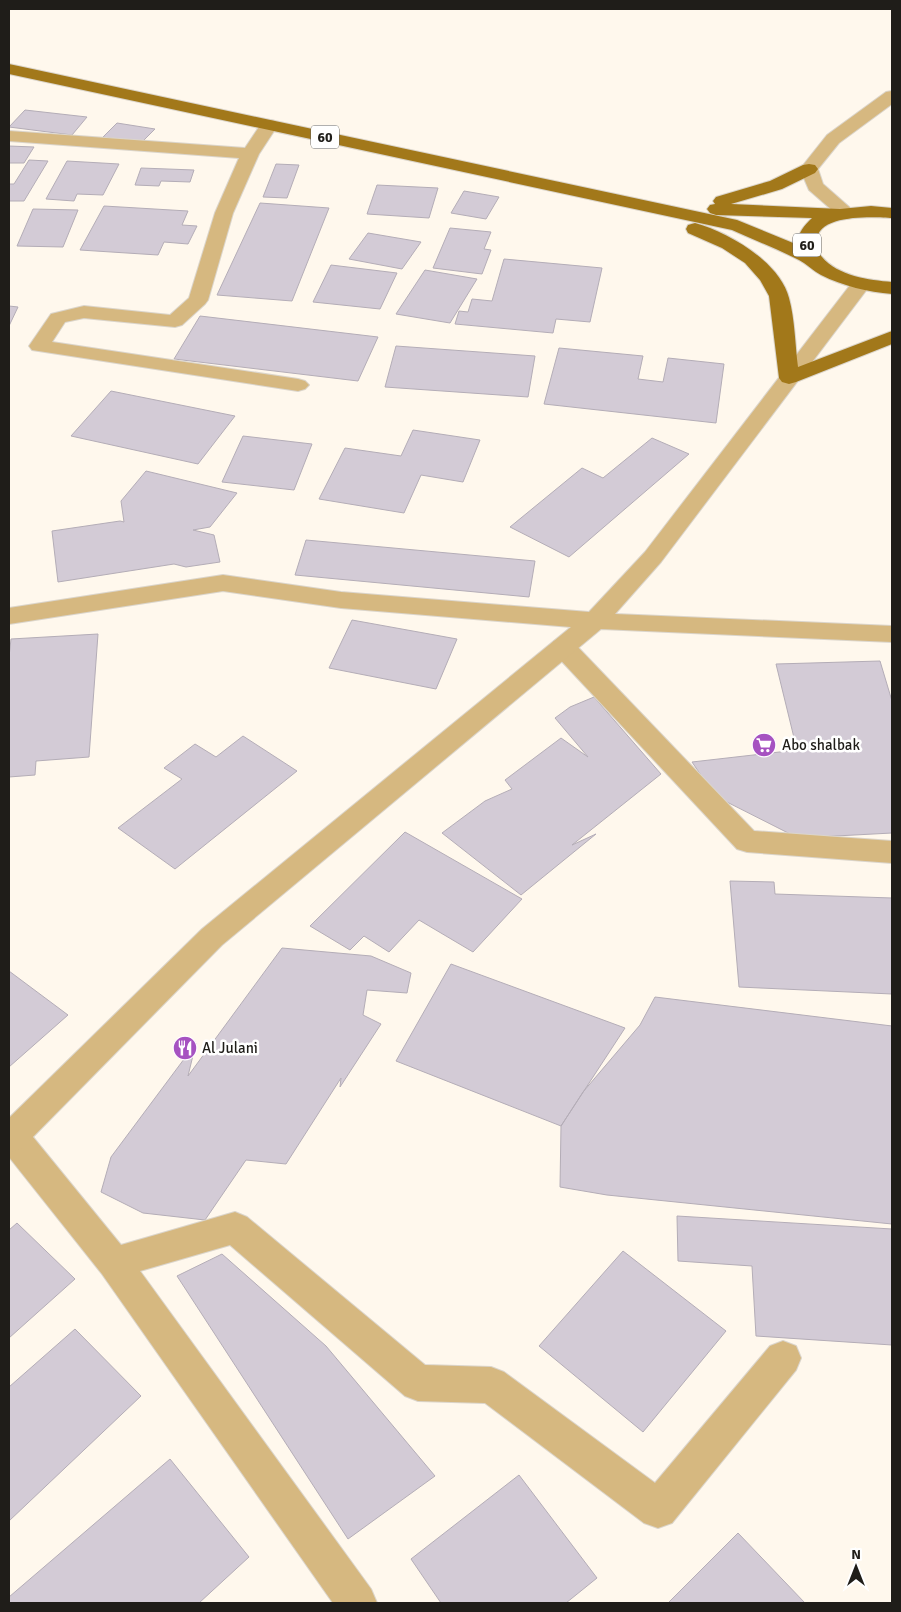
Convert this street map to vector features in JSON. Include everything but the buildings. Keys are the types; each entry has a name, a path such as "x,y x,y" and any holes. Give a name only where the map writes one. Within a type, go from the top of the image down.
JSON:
{"highway":[{"name":"60","path":"9,68 737,226 784,245 814,260"},
{"path":"696,208 754,193 809,169"},
{"path":"849,213 892,194"},
{"name":"60","path":"641,205 892,213"},
{"path":"641,205 729,244 752,259 768,277 779,296 789,378 892,337"},
{"name":"60","path":"849,213 824,220 813,228 807,238 807,249 814,260 825,270 841,278 861,284 892,288"}],"street":[{"path":"849,213 815,186 809,169 833,139 892,96"},
{"path":"269,125 250,154 224,214 198,300 175,321 84,312 58,318 39,346 298,385"},
{"path":"9,136 250,154"},
{"path":"357,1603 114,1263 11,1138 212,937 594,621 653,557 861,284"},
{"path":"9,616 223,583 341,600 594,621 892,634"},
{"path":"563,647 747,841 892,852"},
{"path":"114,1263 235,1228 418,1383 491,1385 658,1509 783,1358"}],"place":[{"name":"Abo shalbak","path":"764,745"},
{"name":"Al Julani","path":"185,1048"}]}
